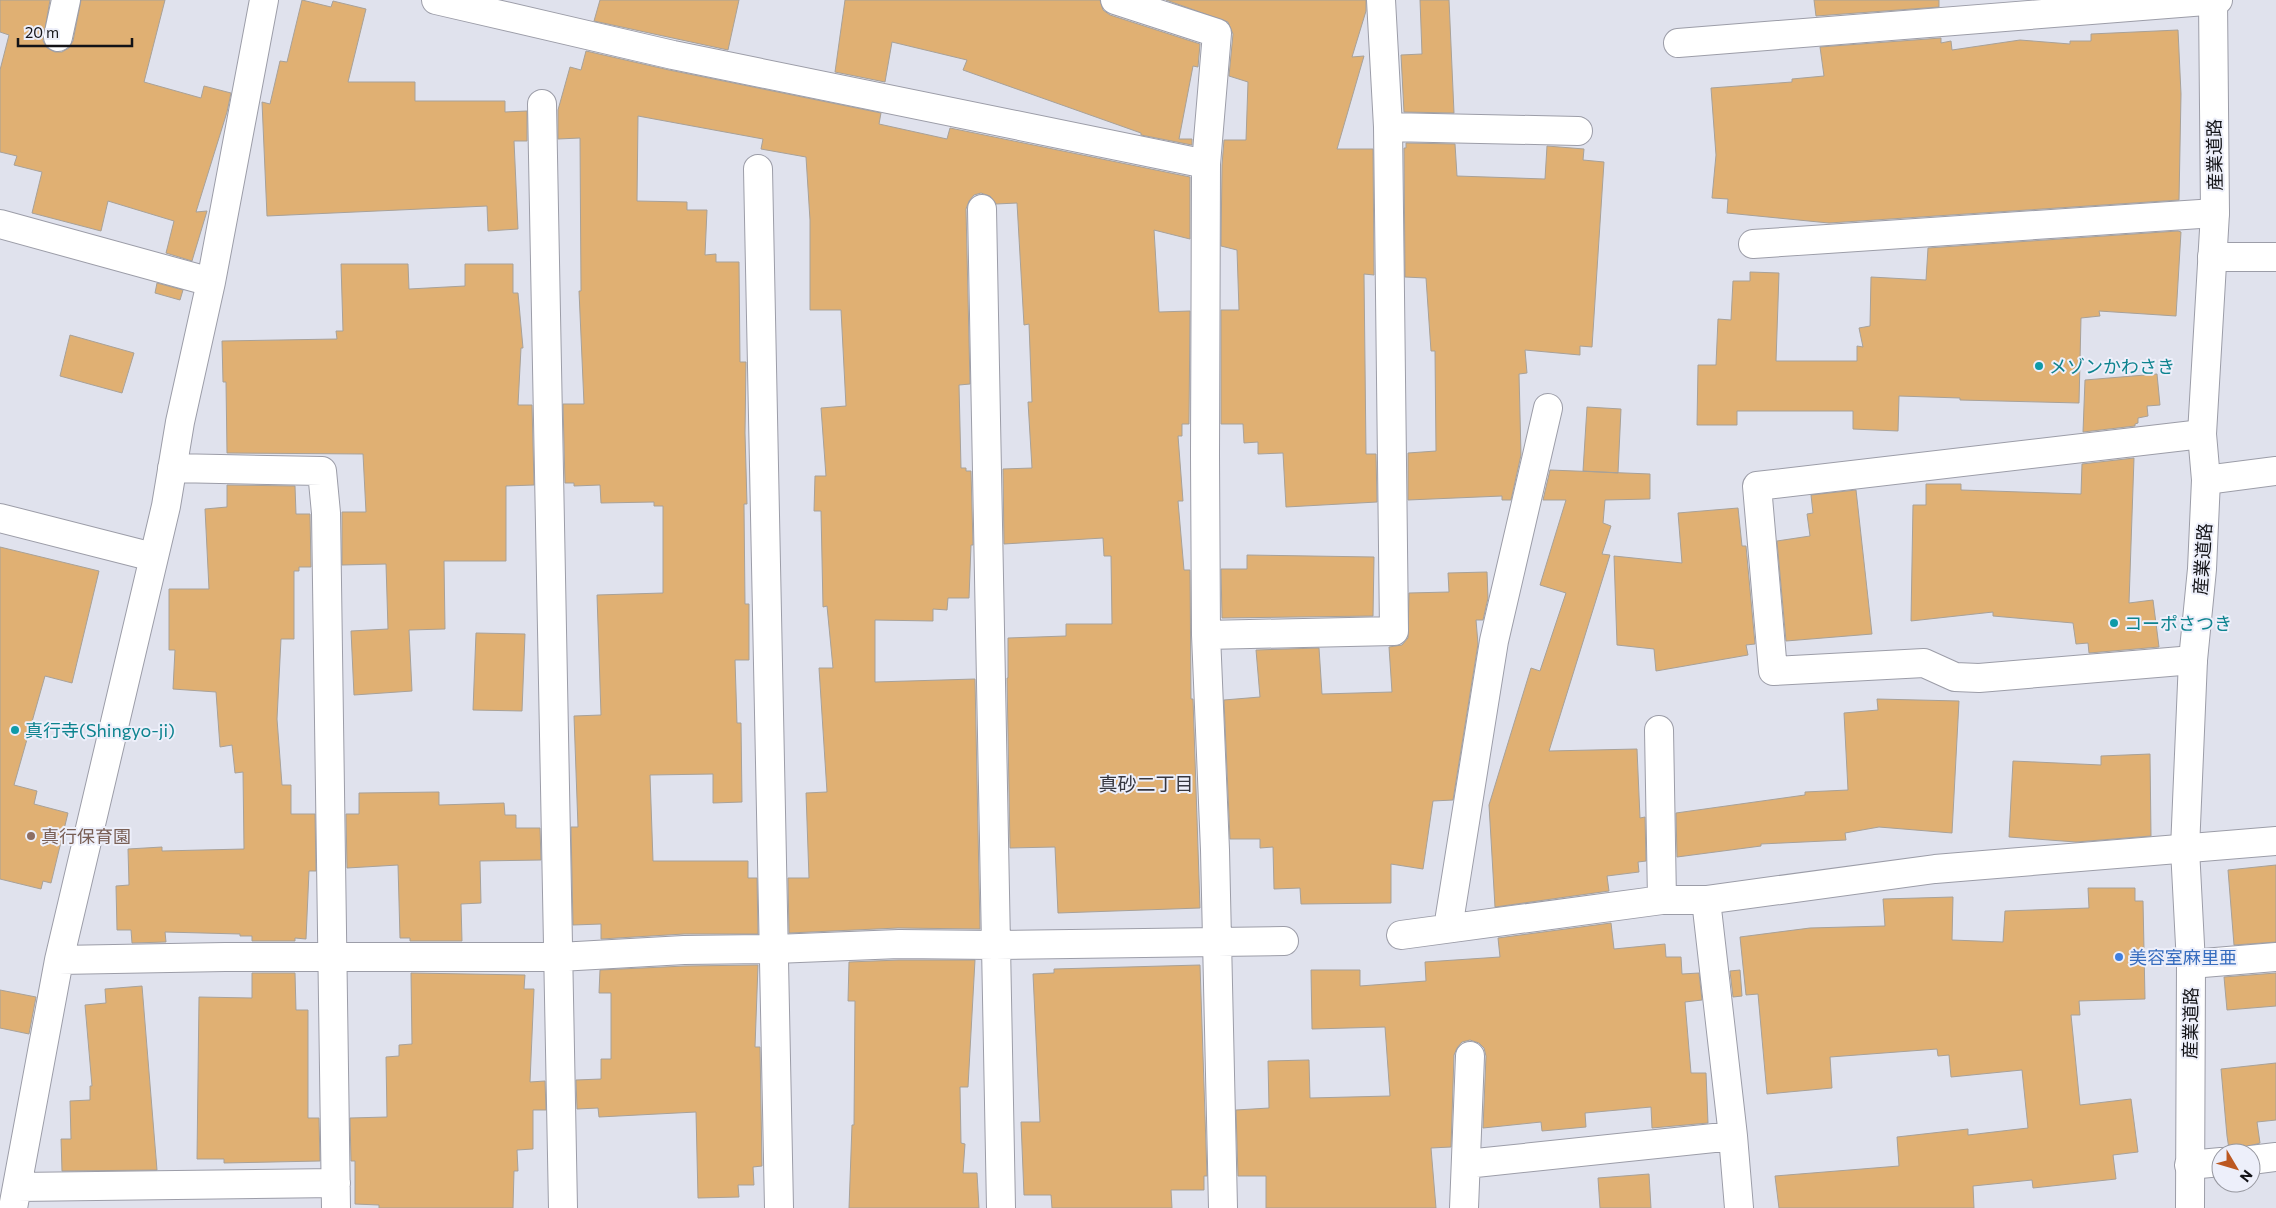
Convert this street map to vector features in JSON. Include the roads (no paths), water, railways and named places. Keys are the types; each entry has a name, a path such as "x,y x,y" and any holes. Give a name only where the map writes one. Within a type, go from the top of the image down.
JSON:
{"street":[{"path":"58,37 66,0"},
{"path":"172,468 322,470 326,523 336,1195 15,1198 59,960 166,506 172,468 180,422 211,282 264,0"},
{"path":"436,0 673,55 1206,164"},
{"path":"1115,0 1217,33 1206,164 1206,635 1217,942 1223,1208"},
{"path":"1206,635 1394,631 1388,127 1381,0"},
{"path":"1678,43 1989,9 2214,0"},
{"name":"産業道路","path":"2190,1208 2191,964 2185,849 2193,660 2202,569 2206,480 2202,434 2215,213 2214,0"},
{"path":"542,104 563,1208"},
{"path":"1388,127 1578,131"},
{"path":"758,168 775,950 778,1208"},
{"path":"982,209 1001,1208"},
{"path":"1753,244 2215,213"},
{"path":"0,224 211,282"},
{"path":"2212,256 2276,258"},
{"path":"1448,928 1494,641 1548,408"},
{"path":"2193,660 1979,678 1955,677 1924,663 1773,672 1757,486 2202,434"},
{"path":"2206,480 2276,471"},
{"path":"0,518 154,557"},
{"path":"1659,730 1662,900"},
{"path":"1400,935 1662,900 1706,900 1935,869 2276,841"},
{"path":"1706,900 1733,1136 1739,1208"},
{"path":"59,960 224,957 559,957 684,950 775,950 899,944 995,945 1284,941"},
{"path":"2191,964 2276,957"},
{"path":"1464,1208 1470,1056"},
{"path":"1466,1164 1733,1136"},
{"path":"2261,1159 2276,1157"},
{"path":"2189,1165 2211,1163"}],"place":[{"name":"メゾンかわさき","path":"2039,366"},
{"name":"コーポさつき","path":"2114,623"},
{"name":"真行寺(Shingyo-ji)","path":"15,730"},
{"name":"真行保育園","path":"31,836"},
{"name":"美容室麻里亜","path":"2119,957"}],"district":[{"name":"真砂二丁目","path":"1146,783"}]}
